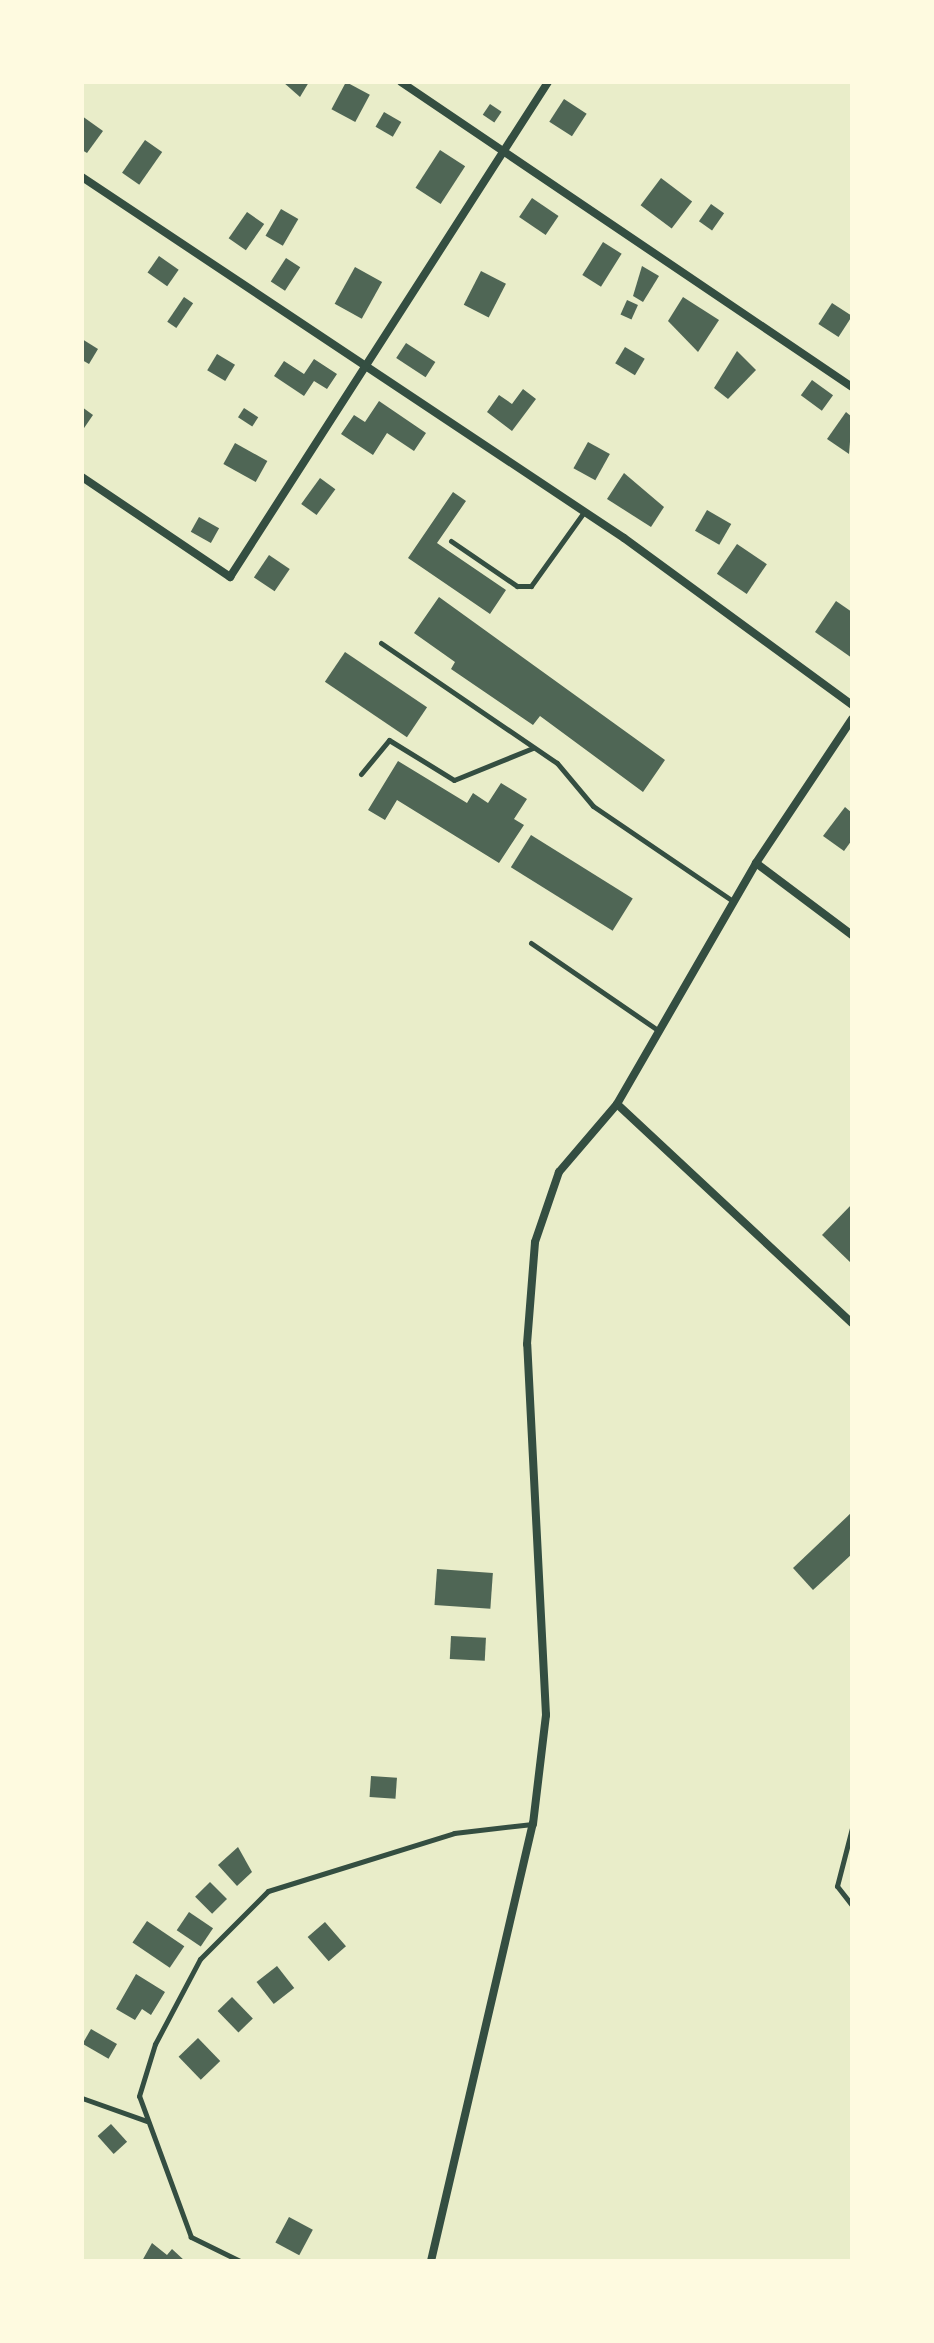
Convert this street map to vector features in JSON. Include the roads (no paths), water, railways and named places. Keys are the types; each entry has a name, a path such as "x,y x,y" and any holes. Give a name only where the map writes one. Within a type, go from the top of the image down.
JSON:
{"street":[{"path":"401,82 852,387"},
{"path":"82,477 230,577 361,365 548,82"},
{"path":"82,177 584,512 852,705"},
{"path":"431,2261 533,1824 546,1715 527,1344 535,1242 559,1172 617,1104 756,863 852,719"},
{"path":"756,863 852,935"},
{"path":"617,1104 852,1323"}],"lane":[{"path":"451,541 517,586 531,586 584,512"},
{"path":"381,643 534,747 593,806 734,902"},
{"path":"361,774 389,740 454,780 534,747"},
{"path":"531,943 659,1031"},
{"path":"240,2261 191,2237 139,2096 155,2044 200,1959 268,1891 454,1833 533,1824"},
{"path":"852,1828 837,1886 852,1905"},
{"path":"82,2098 148,2121"}]}
